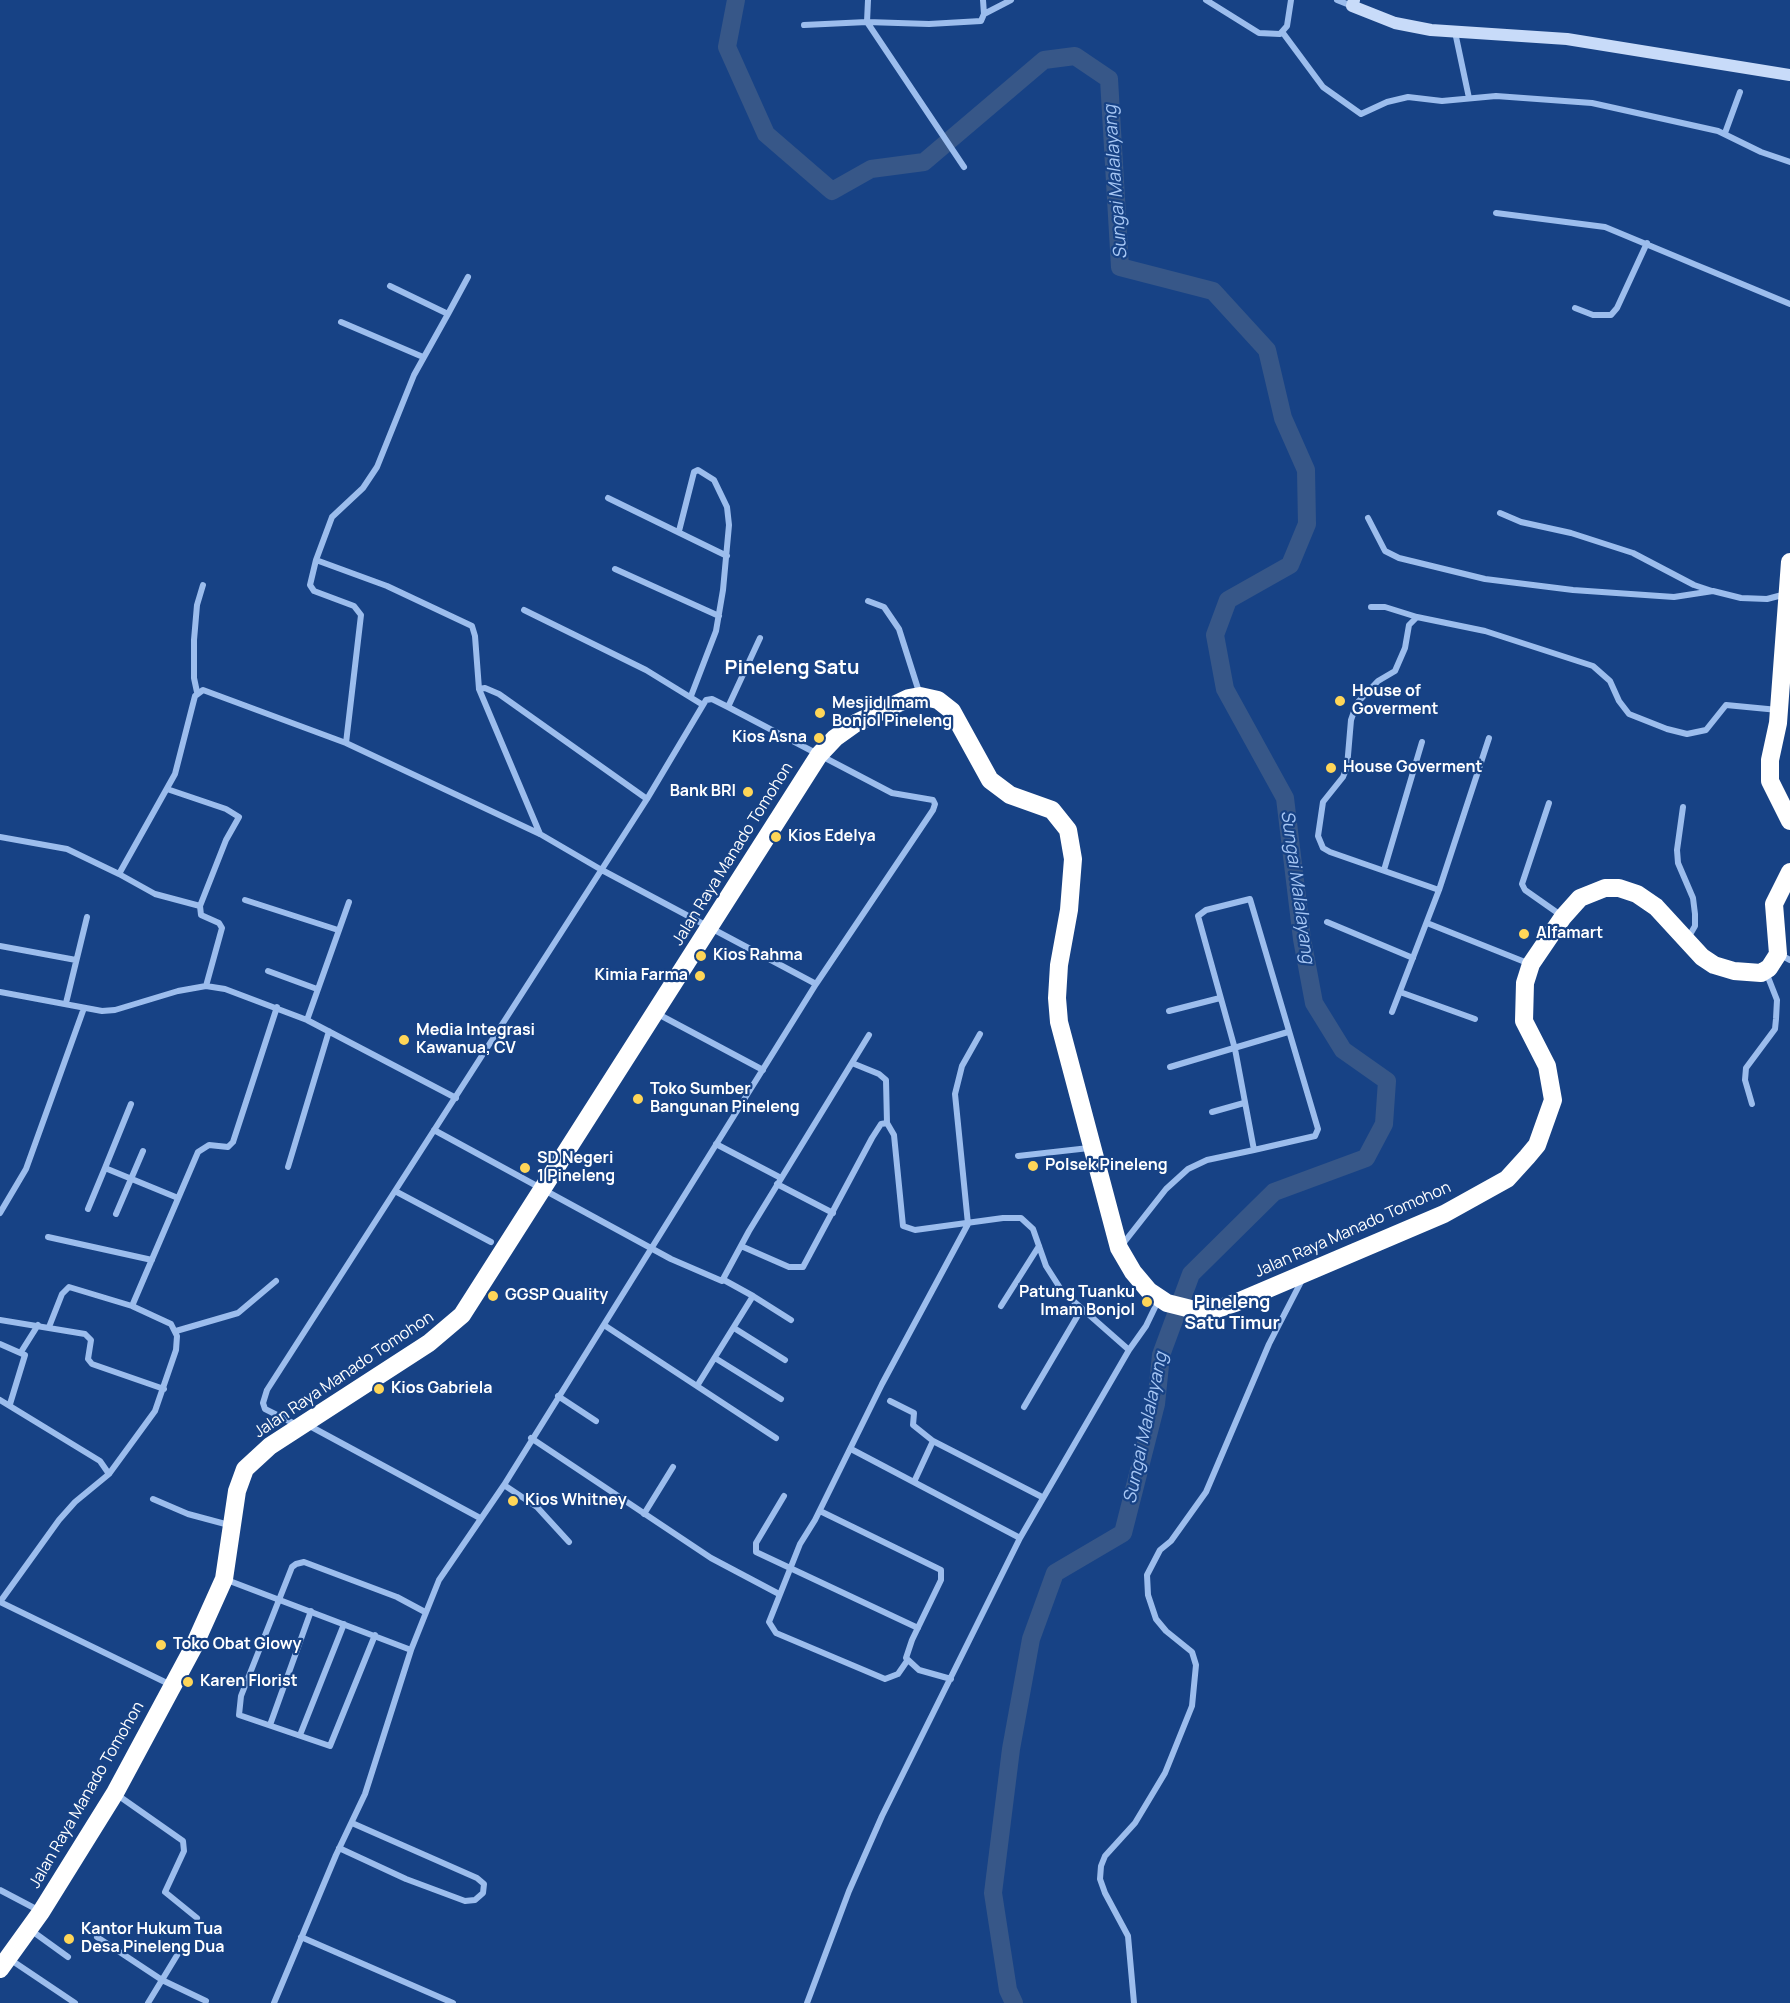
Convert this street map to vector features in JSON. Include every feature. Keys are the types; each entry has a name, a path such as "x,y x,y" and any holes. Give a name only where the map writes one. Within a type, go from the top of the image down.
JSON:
{"highway":[{"path":"1790,562 1779,710 1770,760 1770,781 1790,821"},
{"path":"920,696 938,700 952,711 990,780 1010,795 1052,810 1068,830 1072,847 1072,869 1069,910 1059,965 1057,1008 1119,1248 1133,1272 1163,1301"},
{"name":"Jalan Raya Manado Tomohon","path":"4,1963 41,1912 115,1793 173,1686 224,1579 237,1491 245,1469 257,1457 301,1424 429,1343 462,1315 819,754 835,738 856,723 893,705 920,696"},
{"path":"1766,971 1784,957 1774,904 1790,872"},
{"name":"Jalan Raya Manado Tomohon","path":"1163,1301 1191,1310 1214,1310 1444,1214 1507,1179 1537,1145 1553,1100 1547,1066 1524,1021 1525,983 1531,964 1563,917 1586,895 1605,888 1619,888 1642,897 1656,907 1686,941 1708,961 1721,968 1749,974 1766,971"}],"street":[{"path":"868,0 867,22 964,167"},
{"path":"804,25 981,21 984,14 983,0"},
{"path":"984,14 1011,0"},
{"path":"1206,0 1259,33 1283,33"},
{"path":"1283,33 1287,26 1291,0"},
{"path":"1337,0 1353,3 1395,23 1455,32 1567,39 1790,75"},
{"path":"1455,32 1469,98"},
{"path":"1283,33 1323,87 1358,114 1362,115 1387,102 1408,97 1437,101 1469,98 1541,98 1604,104 1725,133 1761,152 1790,162"},
{"path":"1725,133 1740,92"},
{"path":"1496,213 1587,223 1647,243 1790,304"},
{"path":"1575,308 1593,315 1611,315 1617,308 1647,243"},
{"path":"346,743 362,620 360,612 354,606 311,590 316,560 335,513 363,488 377,467 423,357 468,278"},
{"path":"390,286 448,314"},
{"path":"341,322 423,357"},
{"path":"679,531 694,472 698,470 714,480 727,507 729,525 719,616 691,696"},
{"path":"608,498 727,556"},
{"path":"1500,513 1521,522 1571,533 1633,553 1694,585 1713,591 1758,599 1786,594"},
{"path":"1368,518 1385,551 1420,566 1452,573 1485,579 1595,591 1674,597 1713,591"},
{"path":"316,560 387,586 472,626 476,636 479,689 540,834"},
{"path":"615,569 719,616"},
{"path":"119,874 176,770 197,692 194,678 194,640 197,605 203,585"},
{"path":"868,601 884,608 899,629 920,696"},
{"path":"1371,607 1385,607 1485,631 1593,666 1610,681 1619,701 1629,714 1667,729 1687,734 1706,730 1726,705 1779,710"},
{"path":"524,610 617,655 703,705"},
{"path":"1417,616 1409,625 1405,648 1395,671 1378,681 1357,703 1351,720 1347,767 1343,777 1323,802 1318,840 1323,848 1439,890"},
{"path":"728,707 760,638"},
{"path":"479,689 485,688 499,694 647,799"},
{"path":"197,692 203,690 346,743 540,834 600,869 816,984"},
{"path":"274,2003 339,1848 365,1794 411,1650 425,1612 444,1572 504,1485 531,1438 816,984 935,804 927,797 897,796 712,699 703,705 647,799 265,1394 263,1403 265,1408 301,1424 480,1518"},
{"path":"1392,1012 1439,890 1489,738"},
{"path":"1384,870 1422,742"},
{"path":"167,789 226,808 239,817 226,840 200,906 201,915 219,923 222,928 206,986"},
{"path":"1549,802 1522,884 1525,890 1563,917"},
{"path":"1683,807 1677,850 1678,863 1693,898 1695,914 1695,926 1686,941"},
{"path":"0,837 67,849 119,874 147,891 200,906"},
{"path":"1119,1248 1166,1189 1188,1168 1207,1160 1296,1142 1318,1132 1250,899 1206,910 1198,916 1235,1049 1254,1150"},
{"path":"245,900 338,930"},
{"path":"307,1020 349,902"},
{"path":"66,1003 87,917"},
{"path":"1326,922 1413,958"},
{"path":"1427,923 1531,964"},
{"path":"0,946 76,960"},
{"path":"268,971 317,989"},
{"path":"1752,1104 1745,1080 1746,1068 1775,1029 1777,1000 1766,971"},
{"path":"0,992 84,1008 115,1010 169,993 206,986 225,989 278,1007 307,1020 456,1098"},
{"path":"1400,992 1475,1019"},
{"path":"1169,1011 1220,998"},
{"path":"132,1306 200,1150 212,1145 228,1147 233,1142 278,1007"},
{"path":"0,1213 26,1169 84,1008"},
{"path":"656,1012 763,1070"},
{"path":"288,1167 329,1031"},
{"path":"1170,1067 1288,1032"},
{"path":"820,1510 940,1570 941,1580 907,1653 907,1661 895,1677 885,1679 776,1633 769,1622 788,1568 820,1510 882,1384 968,1224 955,1094 962,1066 980,1034"},
{"path":"724,1280 779,1181 869,1035"},
{"path":"852,1063 879,1074 886,1080 887,1123 894,1135 903,1226 915,1230 1003,1218 1021,1218 1033,1229 1053,1278 1081,1310 1129,1350"},
{"path":"1212,1112 1244,1103"},
{"path":"88,1209 131,1104"},
{"path":"741,1246 789,1267 803,1267 878,1128 887,1123"},
{"path":"434,1130 650,1247 714,1279 724,1280 791,1320"},
{"path":"716,1144 832,1213"},
{"path":"1018,1156 1092,1148"},
{"path":"116,1214 143,1151"},
{"path":"105,1168 178,1198"},
{"path":"395,1191 491,1242"},
{"path":"48,1237 152,1260"},
{"path":"1001,1306 1039,1246"},
{"path":"1134,2003 1128,1936 1105,1893 1101,1879 1101,1866 1105,1856 1135,1823 1165,1773 1192,1706 1196,1665 1192,1652 1166,1631 1156,1619 1148,1595 1147,1575 1160,1550 1171,1541 1206,1492 1269,1344 1305,1273"},
{"path":"176,1331 238,1313 276,1281"},
{"path":"49,1327 62,1294 69,1287 132,1306 171,1324 176,1331 176,1350 155,1412 109,1474 71,1506 0,1602 173,1686"},
{"path":"697,1386 753,1296"},
{"path":"807,2003 849,1891 882,1816 1020,1538 1129,1350 1163,1301"},
{"path":"1024,1407 1081,1310"},
{"path":"0,1320 38,1325 89,1336 92,1342 88,1359 92,1364 164,1389"},
{"path":"21,1352 38,1325"},
{"path":"604,1325 776,1438"},
{"path":"734,1328 785,1360"},
{"path":"0,1344 25,1355 10,1404"},
{"path":"715,1358 781,1399"},
{"path":"558,1396 596,1421"},
{"path":"0,1400 100,1461 109,1474"},
{"path":"890,1401 914,1413 913,1425 933,1441 1042,1497"},
{"path":"531,1438 711,1558 779,1594"},
{"path":"914,1482 933,1441"},
{"path":"851,1449 1020,1538"},
{"path":"644,1514 674,1467"},
{"path":"504,1485 537,1507 569,1542"},
{"path":"784,1496 755,1548 756,1552 918,1628"},
{"path":"153,1499 188,1514 232,1526"},
{"path":"375,1635 330,1746 239,1715 238,1711 292,1568 304,1562 397,1597 425,1612"},
{"path":"224,1579 411,1650"},
{"path":"270,1725 311,1611"},
{"path":"300,1736 344,1624"},
{"path":"907,1661 925,1672 951,1679"},
{"path":"115,1793 183,1842 184,1851 165,1892 197,1918"},
{"path":"339,1848 406,1879 465,1901 475,1900 483,1893 484,1884 477,1878 352,1823"},
{"path":"1,1891 41,1912"},
{"path":"29,1929 68,1957"},
{"path":"301,1937 453,2003"},
{"path":"97,1938 162,1980 206,2001"},
{"path":"148,2003 179,1952"},
{"path":"4,1963 75,2003"}],"waterway":[{"name":"Sungai Malalayang","path":"736,0 727,47 766,134 832,191 871,169 924,162 1044,60 1075,56 1109,79 1120,267 1213,291 1267,350 1283,418 1306,470 1307,524 1290,565 1228,600 1215,635 1225,689 1285,798 1302,939 1314,1003 1343,1050 1387,1081 1384,1124 1366,1158 1274,1192 1191,1274 1161,1355 1156,1404 1123,1533 1055,1573 1031,1639 1011,1749 993,1893 1008,1990 1014,2003"}],"place":[{"name":"House of Goverment","path":"1340,701"},
{"name":"Mesjid Imam Bonjol Pineleng","path":"820,713"},
{"name":"Kios Asna","path":"819,738"},
{"name":"House Goverment","path":"1331,768"},
{"name":"Bank BRI","path":"748,792"},
{"name":"Kios Edelya","path":"776,837"},
{"name":"Alfamart","path":"1524,934"},
{"name":"Kios Rahma","path":"701,956"},
{"name":"Kimia Farma","path":"700,976"},
{"name":"Media Integrasi Kawanua, CV","path":"404,1040"},
{"name":"Toko Sumber Bangunan Pineleng","path":"638,1099"},
{"name":"Polsek Pineleng","path":"1033,1166"},
{"name":"SD Negeri 1 Pineleng","path":"525,1168"},
{"name":"GGSP Quality","path":"493,1296"},
{"name":"Patung Tuanku Imam Bonjol","path":"1147,1302"},
{"name":"Kios Gabriela","path":"379,1389"},
{"name":"Kios Whitney","path":"513,1501"},
{"name":"Toko Obat Glowy","path":"161,1645"},
{"name":"Karen Florist","path":"188,1682"},
{"name":"Kantor Hukum Tua Desa Pineleng Dua","path":"69,1939"}],"district":[{"name":"Pineleng Satu","path":"792,668"},
{"name":"Pineleng Satu Timur","path":"1232,1313"}]}
